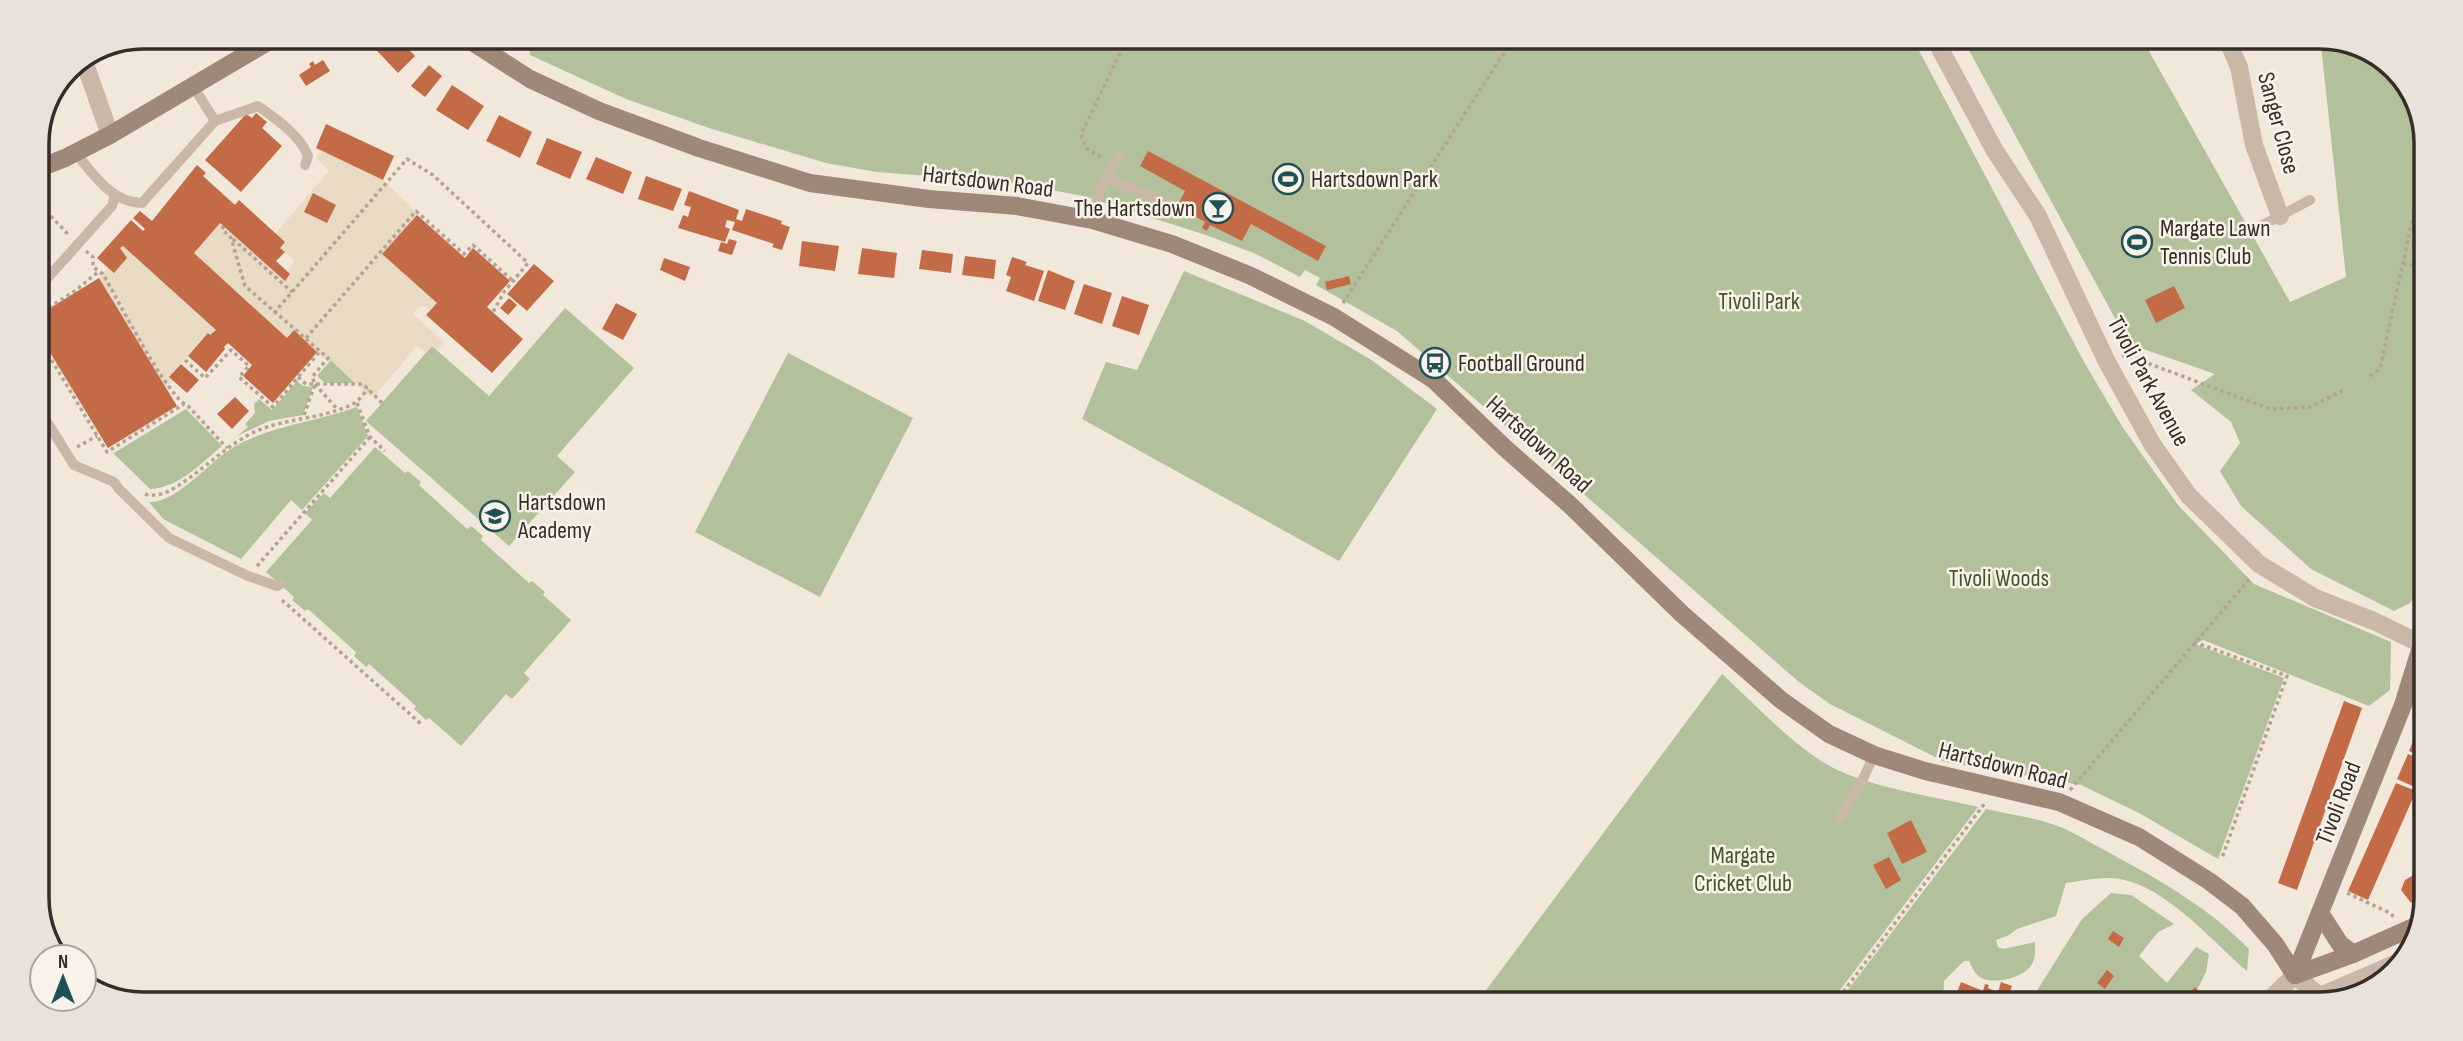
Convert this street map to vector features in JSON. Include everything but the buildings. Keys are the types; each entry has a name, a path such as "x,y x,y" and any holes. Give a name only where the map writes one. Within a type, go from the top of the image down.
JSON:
{"main road":[{"path":"49,164 110,135 256,49"},
{"name":"Hartsdown Road","path":"483,49 530,79 599,111 699,148 810,183 929,199 1017,206 1092,220 1172,244 1251,276 1334,317 1434,380 1570,505 1682,614 1781,700 1829,734 1874,755 1925,771 2059,802 2139,837 2209,881 2253,916 2295,975"},
{"name":"Tivoli Road","path":"2295,975 2403,705 2414,668"},
{"path":"2320,913 2340,944 2353,954"},
{"path":"2295,975 2353,954 2408,929"}],"street":[{"name":"Tivoli Park Avenue","path":"1940,49 1995,151 2038,216 2106,360 2152,444 2189,496 2259,564 2315,598 2374,621 2414,641"},
{"name":"Sanger Close","path":"2231,49 2239,67 2254,145 2280,216"},
{"path":"87,68 110,135"},
{"path":"2346,988 2376,973"},
{"path":"2277,992 2295,975 2315,992"}],"lane":[{"path":"193,86 215,121"},
{"path":"75,152 98,180 115,195 128,204 142,204 215,121 258,106 304,145 308,156 305,165"},
{"path":"1092,220 1112,163 1121,156"},
{"path":"1106,178 1167,203"},
{"path":"49,276 111,206 115,195"},
{"name":"Sanger Close","path":"2259,227 2310,200"},
{"path":"49,427 74,465 114,482 169,538 248,576 277,586 280,584"},
{"path":"1840,817 1874,755"}],"path":[{"path":"1112,163 1086,148 1081,135 1122,49"},
{"path":"1334,317 1506,49"},
{"path":"274,313 407,159 433,175 528,263 493,312"},
{"path":"2370,376 2380,369 2414,206"},
{"path":"306,338 416,211 464,254 473,245 513,281"},
{"path":"224,226 222,229 231,238 292,292"},
{"path":"231,238 245,286 328,358 312,376 315,384 338,409"},
{"path":"2403,264 2414,265"},
{"path":"49,307 101,273 167,384 227,447"},
{"path":"185,360 205,378 231,350 249,366 239,376 273,407 320,351"},
{"path":"2106,360 2126,355 2270,409 2311,407 2344,390"},
{"path":"49,356 107,452 184,404"},
{"path":"298,377 306,384 363,384 382,403"},
{"path":"303,419 315,384"},
{"path":"114,482 150,496 169,492 227,447 255,431 273,424 338,409 357,401 368,389"},
{"path":"357,401 370,437 385,452"},
{"path":"65,454 96,436"},
{"path":"248,576 370,437"},
{"path":"2059,802 2249,580 2259,564"},
{"path":"267,583 276,595 421,724"},
{"path":"2194,642 2287,676 2222,858"},
{"path":"1843,992 1997,788"},
{"path":"2332,886 2390,913"}],"green space":[{"name":"Tivoli Park","path":"529,49 1918,49 2084,362 2123,428 2178,505 2254,584 2391,642 2390,690 2369,706 2203,640 2195,644 2284,678 2218,859 2139,813 2081,785 1945,762 1830,704 1799,682 1397,331 1316,285 1320,278 1305,270 1300,277 1256,254 1206,235 1083,196 1015,183 877,172 826,163 709,128 626,99 530,55"},
{"path":"1968,49 2148,49 2290,302 2346,277 2321,49 2356,56 2382,72 2404,102 2414,137 2414,597 2410,603 2394,611 2311,569 2241,506 2220,471 2240,443 2231,422 2191,390 2215,374 2129,344"},
{"path":"1184,271 1305,321 1373,361 1437,409 1339,561 1082,419 1106,362 1137,370"},
{"path":"565,308 634,368 557,456 575,472 509,546 366,421 432,346 489,396"},
{"path":"788,353 913,418 820,597 695,532"},
{"path":"331,360 355,383 325,383 317,376"},
{"path":"297,381 303,386 313,387 303,415 269,421 237,436 248,427 245,424 255,413 254,404 259,399 272,410"},
{"path":"357,407 368,436 302,510 291,500 241,559 163,519 149,502 171,496 224,453 249,440"},
{"path":"186,409 222,446 180,479 161,488 150,489 112,452"},
{"path":"375,447 405,473 408,471 421,482 419,485 467,529 471,526 483,536 481,540 529,583 532,581 545,592 543,595 571,620 524,673 530,679 512,699 506,694 461,746 429,718 426,720 414,709 416,706 369,664 366,667 354,656 356,652 308,609 305,611 292,600 294,597 266,572 312,520 305,513 324,493 330,498"},
{"name":"Margate Cricket Club","path":"1722,674 1786,734 1828,765 1862,780 1978,807 1839,992 1485,992"},
{"path":"1986,809 2036,819 2065,829 2170,887 2219,922 2249,949 2247,971 2166,900 2128,881 2098,878 2066,883 2056,916 2017,929 1996,940 1998,947 2003,949 2035,942 2032,964 2017,976 1988,980 1977,975 1969,961 1964,961 1944,981 1944,992 1846,992"},
{"path":"2111,893 2131,895 2174,924 2158,932 2139,956 2167,983 2196,947 2209,954 2206,972 2196,992 2037,992 2082,919"}],"shaded area":[{"path":"322,151 383,180 413,209 417,215 382,254 437,303 430,310 424,306 418,307 413,314 444,342 437,350 432,346 426,353 417,346 376,394 370,397 294,330 287,338 194,253 220,223 285,280 290,274 287,271 295,261 280,248 284,242 275,234 329,171 316,158"},
{"path":"123,246 216,330 208,334 169,376 172,380 165,387 99,278 108,268 127,258 120,248"}],"place":[{"name":"Hartsdown Park","path":"1288,179"},
{"name":"The Hartsdown","path":"1218,208"},
{"name":"Margate Lawn Tennis Club","path":"2137,242"},
{"name":"Football Ground","path":"1435,363"},
{"name":"Hartsdown Academy","path":"495,516"}],"park label":[{"name":"Tivoli Woods","path":"1999,578"}]}
